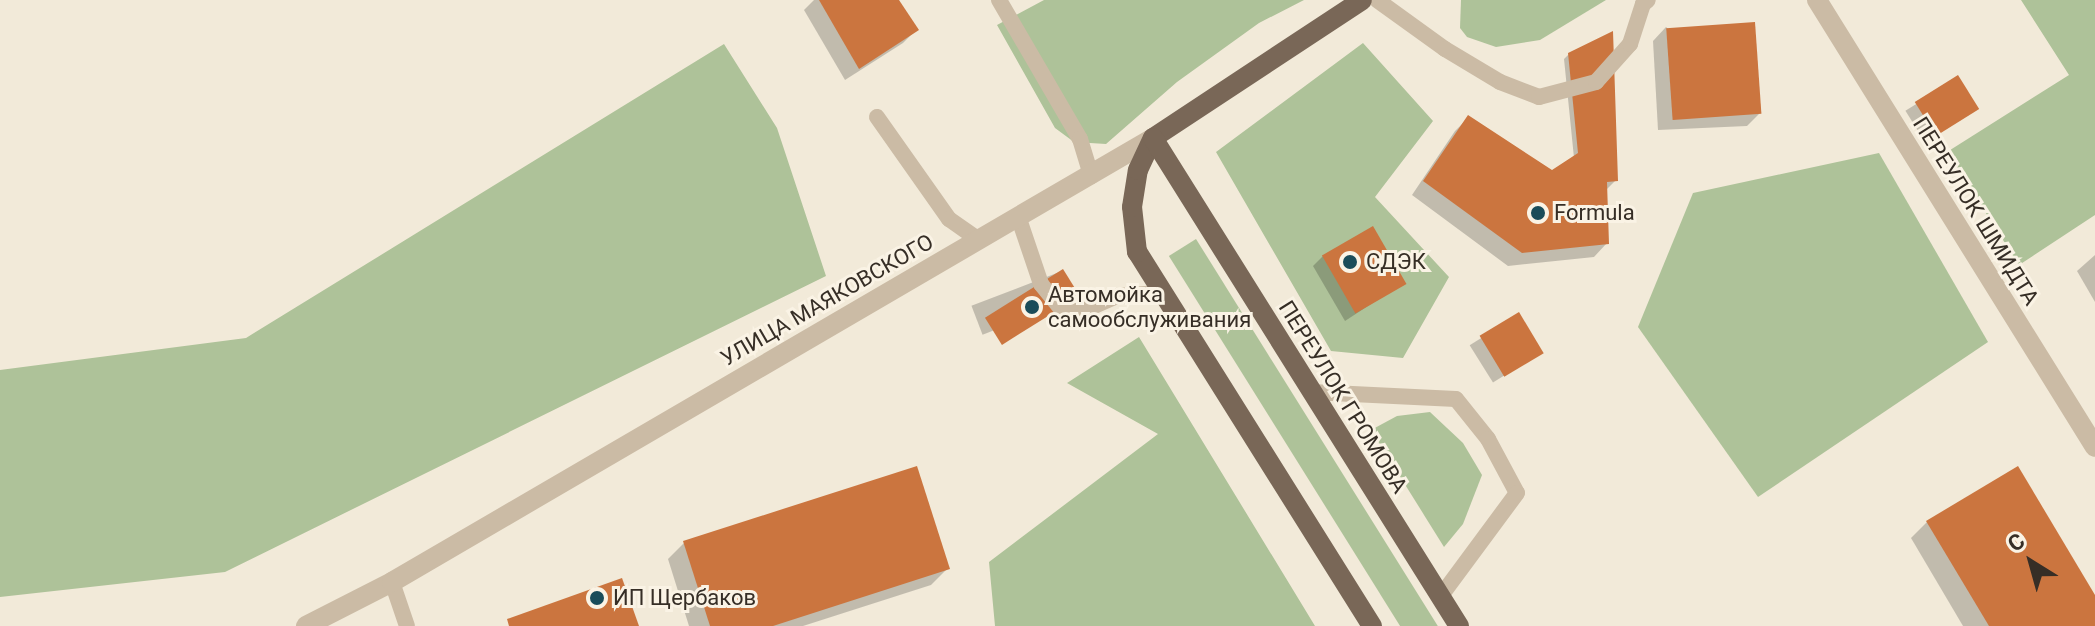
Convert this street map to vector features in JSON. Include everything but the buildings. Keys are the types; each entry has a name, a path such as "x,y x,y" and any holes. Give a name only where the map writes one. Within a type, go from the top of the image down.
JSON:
{"main road":[{"name":"УЛИЦА МАЯКОВСКОГО","path":"1153,138 1362,0"},
{"path":"1153,138 1138,170 1132,207 1137,252 1372,626"},
{"name":"ПЕРЕУЛОК ГРОМОВА","path":"1153,138 1459,626"}],"street":[{"name":"ПЕРЕУЛОК ШМИДТА","path":"1817,0 2095,447"},
{"name":"УЛИЦА МАЯКОВСКОГО","path":"306,626 392,582 1153,138"}],"lane":[{"path":"999,0 1080,139 1091,176"},
{"path":"1377,0 1456,56 1500,82 1539,97 1596,82 1630,44 1643,4 1648,0"},
{"path":"877,117 949,219 978,239"},
{"path":"1018,216 1041,284 1063,311 1083,311 1116,296 1160,293"},
{"path":"1311,392 1456,399 1488,439 1517,493 1440,597"},
{"path":"392,582 407,626"}],"green space":[{"path":"1044,0 1304,0 1259,23 1177,82 1106,144 1074,142 1055,128 997,25"},
{"path":"1461,0 1606,0 1540,40 1496,47 1467,37 1460,28"},
{"path":"2021,0 2095,0 2095,215 2019,265 1947,152 2069,75"},
{"path":"1363,43 1433,121 1375,197 1449,277 1403,358 1331,351 1216,152"},
{"path":"724,44 777,128 826,276 225,572 0,597 0,370 246,338"},
{"path":"1879,153 1988,342 1758,497 1638,327 1693,193"},
{"path":"1196,239 1438,626 1400,626 1169,256"},
{"path":"1139,337 1315,626 995,626 989,562 1158,434 1067,383"},
{"path":"1430,412 1463,443 1482,475 1463,524 1444,547 1371,430 1397,416"}],"place":[{"name":"Formula","path":"1538,213"},
{"name":"СДЭК","path":"1350,262"},
{"name":"Автомойка самообслуживания","path":"1032,307"},
{"name":"ИП Щербаков","path":"597,598"}]}
